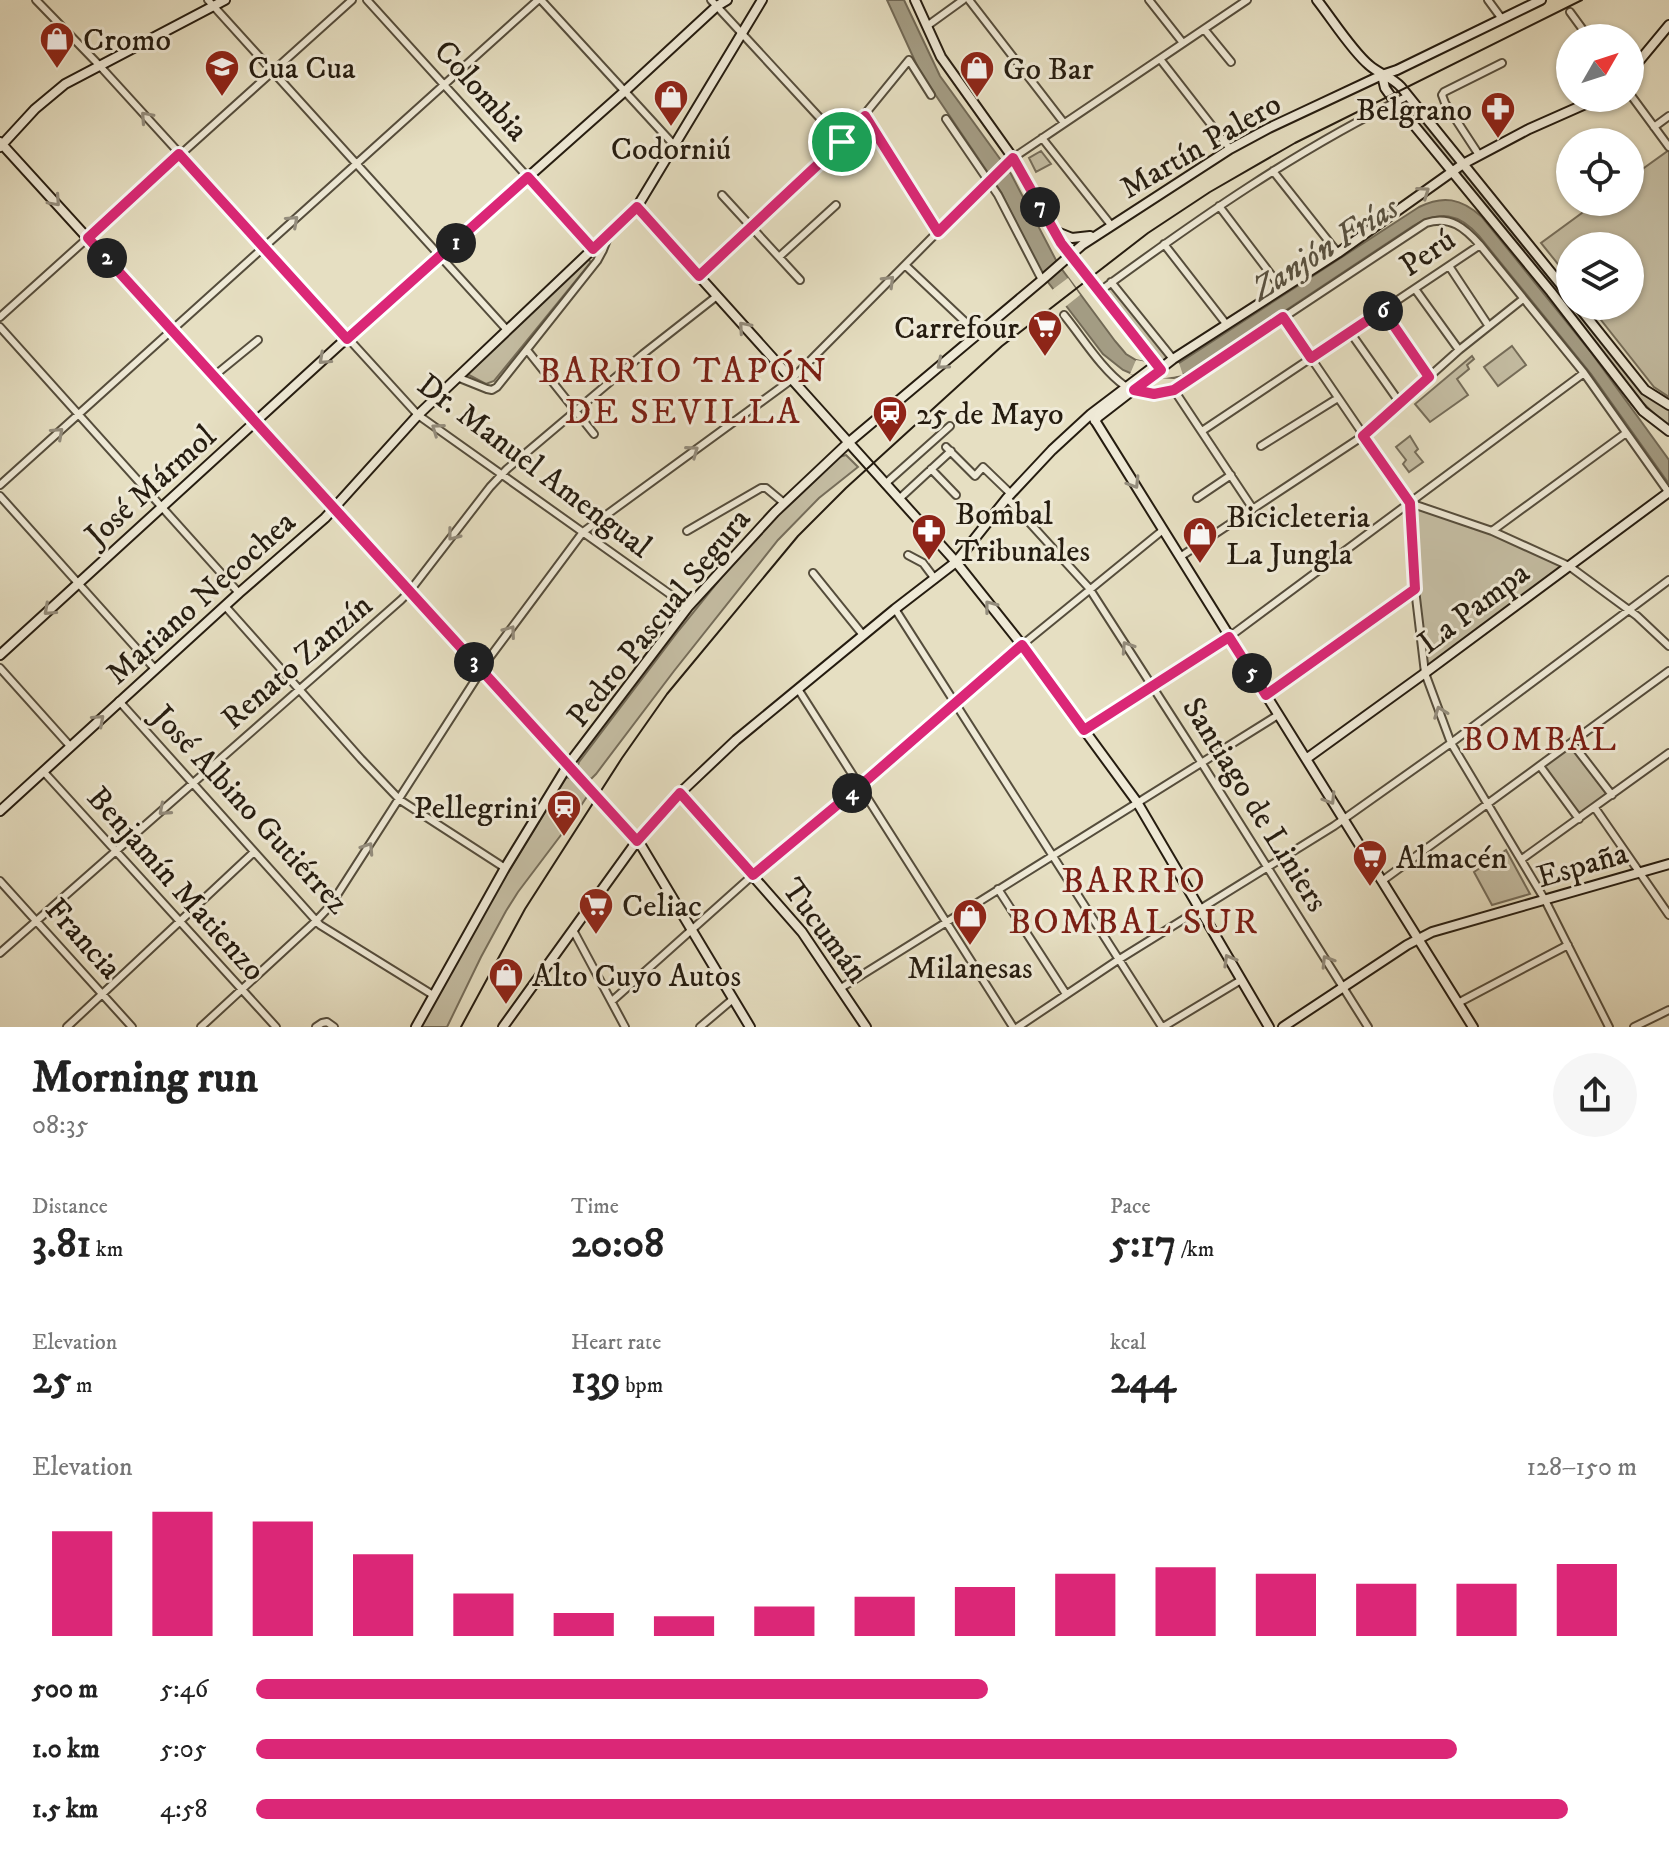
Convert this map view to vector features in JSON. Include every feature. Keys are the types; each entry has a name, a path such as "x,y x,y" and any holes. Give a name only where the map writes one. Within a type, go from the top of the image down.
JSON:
{"street":[{"name":"Dr. Manuel Amengual","path":"36,0 418,415 688,607"},
{"path":"225,0 210,3 56,90 1,144 646,851 750,1027"},
{"path":"0,317 352,0"},
{"name":"Colombia","path":"367,0 593,249"},
{"path":"0,485 539,0 674,145"},
{"name":"José Mármol","path":"0,655 625,91 714,3 727,0"},
{"name":"Mariano Necochea","path":"0,811 334,508 418,415 637,207 762,0"},
{"path":"915,0 948,67 1013,158 1052,228 1159,367"},
{"path":"927,26 966,0 1064,123"},
{"path":"1149,0 1183,43"},
{"path":"201,1027 330,906 482,671 583,532 791,380 1013,158 1247,0"},
{"path":"1317,0 1367,64 1396,82 1556,279"},
{"path":"1488,0 1502,19"},
{"name":"Martín Palero","path":"1049,274 1070,253 1230,149 1541,0"},
{"path":"210,3 507,330"},
{"path":"714,3 842,142"},
{"path":"1570,12 1579,24"},
{"path":"1644,55 1669,25"},
{"path":"1204,29 1231,62"},
{"path":"1160,59 1230,149"},
{"path":"699,276 842,142 909,60 931,95"},
{"path":"1479,155 1442,95 1502,63"},
{"path":"1382,75 1385,88 1395,102 1551,292 1643,411 1669,431"},
{"name":"Martín Palero","path":"1100,291 1273,171 1408,96"},
{"path":"503,1027 637,841 680,793 736,740 956,562 1009,496 1052,450 1159,367 1338,253 1463,164 1567,112"},
{"path":"1643,112 1669,147"},
{"path":"865,116 938,232"},
{"path":"1654,127 1669,116"},
{"path":"946,119 990,179 1049,274"},
{"path":"1042,138 1111,225"},
{"path":"1273,171 1338,253"},
{"path":"722,195 800,280"},
{"path":"779,257 836,205"},
{"path":"1219,206 1282,289"},
{"path":"637,207 956,562 1022,645 1137,802 1269,1027"},
{"path":"1064,315 1107,369 1130,389 1154,394 1174,390 1426,223 1449,221 1463,227 1480,245 1584,373 1669,492"},
{"path":"1052,228 1072,238 1098,234"},
{"name":"Mariano Necochea","path":"457,377 482,388 492,390 497,387 597,261 609,233"},
{"path":"1164,244 1227,325"},
{"name":"Perú","path":"1202,431 1480,245"},
{"path":"905,265 978,334"},
{"path":"1449,266 1488,325"},
{"name":"Pedro Pascual Segura","path":"416,1027 505,868 568,765 688,607 784,503 848,443 1049,274"},
{"path":"1111,282 1173,359"},
{"path":"1415,289 1459,350"},
{"name":"Renato Zanzín","path":"0,953 409,592 501,474 717,296"},
{"path":"1180,557 1363,436 1488,325 1523,299"},
{"path":"1383,310 1429,377"},
{"path":"1283,317 1410,503 1415,589 1425,673 1451,743 1545,900 1609,1027"},
{"path":"1589,320 1645,390 1669,405"},
{"path":"0,327 239,593"},
{"path":"1350,332 1400,403"},
{"path":"214,376 258,340"},
{"path":"527,350 594,434"},
{"path":"1130,389 1147,371 1159,367"},
{"path":"1084,730 1229,637 1584,373"},
{"path":"1174,390 1253,509"},
{"path":"1261,446 1338,398"},
{"path":"1093,417 1473,1027"},
{"path":"885,484 950,426"},
{"path":"1492,531 1626,433"},
{"name":"Santiago de Liniers","path":"931,469 949,449 975,476 983,467 1089,588 1368,1027"},
{"path":"899,499 931,469 956,495"},
{"path":"1197,498 1231,475"},
{"path":"687,531 761,488 766,488 784,503"},
{"name":"La Pampa","path":"1306,759 1669,492"},
{"path":"0,496 155,669"},
{"path":"1410,503 1492,531 1569,566 1629,610 1669,646"},
{"path":"612,1001 753,875 1022,645 1163,530"},
{"path":"908,555 923,563 935,579"},
{"path":"813,573 863,635"},
{"path":"798,689 1015,1027 1343,819 1451,743 1669,580"},
{"path":"1266,695 1415,589"},
{"path":"225,606 400,800 505,868"},
{"path":"895,609 1162,1027 1241,980"},
{"path":"0,668 70,746"},
{"path":"1382,881 1669,671"},
{"name":"José Albino Gutiérrez","path":"119,701 316,921 433,995"},
{"path":"841,988 1278,715"},
{"path":"1572,743 1612,795"},
{"path":"1522,859 1669,753"},
{"path":"1540,766 1579,819"},
{"name":"Benjamín Matienzo","path":"43,771 276,1027"},
{"name":"Tucumán","path":"680,793 802,932 866,1027"},
{"path":"1595,808 1669,915"},
{"path":"67,1027 254,852"},
{"name":"España","path":"1283,1027 1432,932 1669,864"},
{"name":"Francia","path":"0,881 132,1027"},
{"path":"998,889 1066,994"},
{"path":"573,930 625,1027"},
{"path":"1458,1003 1568,945"},
{"path":"700,1027 733,999"},
{"path":"1634,1027 1669,1010"},
{"path":"316,1027 324,1022 334,1027"}],"shaded area":[{"path":"887,0 904,0 940,76 1011,174 1058,264 1115,341 1136,360 1153,364 1179,363 1419,207 1452,200 1482,217 1556,309 1556,320 1565,320 1590,351 1669,460 1669,484 1591,374 1479,236 1464,222 1449,216 1432,218 1413,226 1187,373 1174,378 1137,376 1123,370 1103,354 1041,273 1001,192 920,72"},
{"path":"1408,100 1556,282 1556,297 1398,104"},
{"path":"1669,150 1669,397 1654,387 1601,320 1644,320 1644,232 1556,232 1578,216 1644,216 1644,168"},
{"path":"1041,151 1051,164 1036,172 1029,158"},
{"path":"1556,232 1556,262 1541,243"},
{"path":"588,259 591,262 494,381 486,384 467,374"},
{"path":"1111,282 1173,359 1161,370 1100,291"},
{"path":"1575,320 1587,320 1644,392 1669,407 1669,428 1642,402"},
{"path":"1512,346 1526,365 1498,386 1484,367"},
{"path":"1472,356 1474,359 1467,365 1469,369 1457,379 1468,395 1430,422 1415,404"},
{"path":"1410,436 1418,449 1415,452 1423,462 1409,472 1403,464 1406,460 1396,447"},
{"path":"846,455 858,467 819,498 778,540 596,774 591,779 584,776 577,768 579,762 729,568 772,521 839,457"},
{"path":"1412,506 1491,533 1565,566 1427,670 1416,591"},
{"path":"1572,743 1612,795 1579,819 1540,766"},
{"path":"566,777 573,779 588,795 506,911 447,1027 421,1027 493,897"},
{"path":"1506,850 1530,894 1492,905 1474,872"}],"pier":[{"path":"1068,278 1080,295 1065,307 1052,290"},
{"path":"1136,360 1158,364 1179,363 1183,375 1160,379 1130,374"}],"tram line":[{"path":"461,1027 525,909 667,694 798,536 846,488 1002,346 1148,233 1210,192 1295,143 1582,0"}],"place":[{"name":"Cromo","path":"57,70"},
{"name":"Cua Cua","path":"222,98"},
{"name":"Go Bar","path":"977,99"},
{"name":"Codorniú","path":"671,128"},
{"name":"Belgrano","path":"1498,140"},
{"name":"Carrefour","path":"1045,358"},
{"name":"25 de Mayo","path":"890,444"},
{"name":"Bombal Tribunales","path":"929,562"},
{"name":"Bicicleteria La Jungla","path":"1200,565"},
{"name":"Pellegrini","path":"564,838"},
{"name":"Almacén","path":"1370,888"},
{"name":"Celiac","path":"596,936"},
{"name":"Milanesas","path":"970,947"},
{"name":"Alto Cuyo Autos","path":"506,1006"}],"district":[{"name":"BARRIO TAPÓN DE SEVILLA","path":"683,390"},
{"name":"BOMBAL","path":"1540,738"},
{"name":"BARRIO BOMBAL SUR","path":"1134,900"}],"route":[{"path":"865,116 938,232 1013,158 1061,243 1161,370 1134,390 1138,392 1159,394 1174,390 1283,317 1311,358 1383,310 1429,377 1363,436 1410,503 1415,589 1266,695 1229,637 1084,730 1022,645 753,875 680,793 637,841 88,238 179,154 347,339 528,177 593,249 637,207 699,276 842,142 865,116"}],"water label":[{"name":"Zanjón Frías","path":"1324,247"}]}
